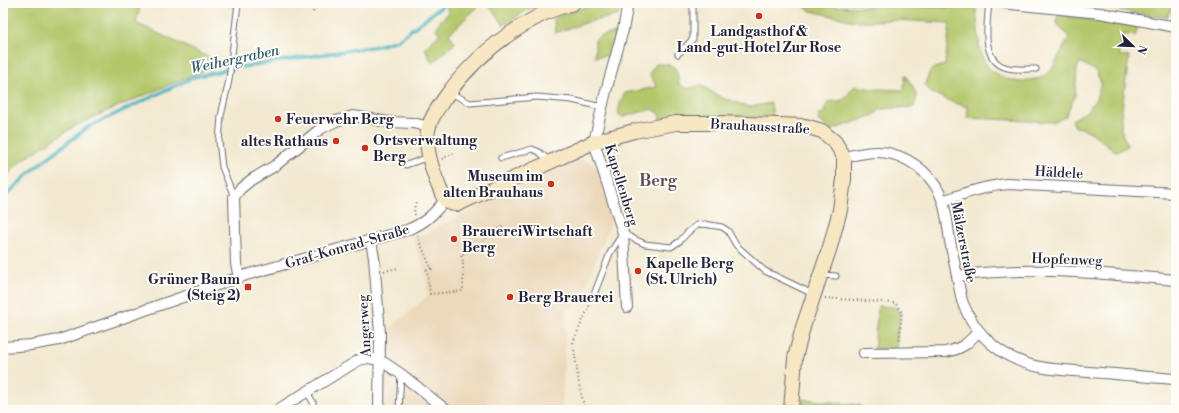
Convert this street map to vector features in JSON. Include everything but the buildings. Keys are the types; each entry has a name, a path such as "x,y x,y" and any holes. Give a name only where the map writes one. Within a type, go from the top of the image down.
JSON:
{"street":[{"path":"444,200 428,151 429,127 437,109 462,76 484,54 507,35 540,16 573,3"},
{"name":"Kapellenberg","path":"626,307 623,233 594,142 623,30 628,3"},
{"path":"1002,3 1100,13 1173,27"},
{"path":"240,278 236,264 234,197 240,189 251,180 276,165 320,129 336,120 353,116 389,122 413,122 429,127"},
{"name":"Brauhausstraße","path":"444,200 450,204 458,204 594,142 634,130 676,123 806,126 822,131 835,142 844,157"},
{"name":"Mälzerstraße","path":"844,157 878,152 891,153 918,166 926,175 934,185 943,201 962,301 967,314 978,332 1004,354 1032,365 1054,369 1176,379"},
{"path":"791,410 795,358 812,296 830,247 840,210 844,179 844,157"},
{"name":"Häldele","path":"943,201 963,193 988,186 1008,184 1176,193"},
{"name":"Graf-Konrad-Straße","path":"3,347 31,345 59,340 240,278 414,227 432,215 444,200"},
{"name":"Angerweg","path":"370,241 374,258 380,334 378,410"},
{"name":"Hopfenweg","path":"957,276 974,273 1044,270 1176,280"},
{"path":"864,353 945,352 957,350 967,344 978,332"},
{"path":"277,410 359,360 368,358 380,360 401,374 446,410"}],"lane":[{"path":"228,3 238,4 229,74 220,116 219,142 222,167 234,197"},
{"path":"678,54 693,38 693,3"},
{"path":"988,3 987,45 993,60 1008,68 1036,69"},
{"path":"449,92 470,103 537,97 572,100 602,107"},
{"path":"501,158 532,149 539,152 551,161"},
{"path":"406,165 430,157"},
{"path":"593,297 610,254 623,233 645,244 671,247 680,241 697,225 704,224 722,227 728,231 736,245 765,271 812,296"},
{"path":"820,275 836,276"},
{"path":"399,410 401,374"},
{"path":"307,392 313,402 313,410"}],"path":[{"path":"313,12 318,3"},
{"path":"414,227 431,269 427,270 430,294 463,291 463,262 461,255 481,244 489,234 504,226"},
{"path":"812,296 895,304 902,312 898,353"},
{"path":"585,410 578,384 573,342 593,297"}],"shaded area":[{"path":"574,158 590,162 604,174 614,215 579,302 566,311 562,408 548,410 381,410 384,333 428,296 426,275 414,239"}],"green space":[{"path":"3,3 141,3 136,23 221,63 75,126 21,161 3,180"},
{"path":"451,3 482,3 449,34 455,43 432,63 425,48 440,34 436,29 441,20 448,14 447,6"},
{"path":"487,3 544,3 529,9 504,25"},
{"path":"621,3 619,15 588,22 555,33 554,19 562,15 586,7"},
{"path":"843,3 956,5 958,7"},
{"path":"1068,3 1174,3 1167,17 1091,5"},
{"path":"803,6 976,8 980,52 988,68 1004,78 1019,82 1040,78 1051,71 1069,37 1056,22 1058,15 1138,27 1135,36 1123,34 1119,55 1129,57 1121,116 1121,129 1127,146 1117,152 1087,130 1075,127 1072,120 1087,111 1096,99 1101,83 1096,71 1080,62 1077,69 1075,96 1065,117 1053,122 967,118 968,107 952,102 930,92 925,84 931,70 945,65 950,23 894,20 858,22 811,11"},
{"path":"616,33 610,55 595,57 595,40 600,36"},
{"path":"656,64 667,64 674,67 676,69 679,84 687,89 701,85 720,97 749,107 771,103 773,117 695,116 660,119 659,113 652,109 623,117 618,114 621,100 625,93 657,87 649,74"},
{"path":"905,75 912,85 917,97 914,107 881,109 874,115 832,130 819,121 818,115 823,114 828,102 843,100 855,86 872,89 904,90"},
{"path":"878,306 895,307 900,313 896,349 874,349"},
{"path":"802,399 860,405 860,410 804,410"}],"waterway":[{"name":"Weihergraben","path":"3,198 36,167 88,127 194,77 235,68 377,46 398,40 446,3"}],"place":[{"name":"Landgasthof & Land-gut-Hotel Zur Rose","path":"759,16"},
{"name":"Feuerwehr Berg","path":"278,119"},
{"name":"altes Rathaus","path":"336,141"},
{"name":"Ortsverwaltung Berg","path":"365,148"},
{"name":"Museum im alten Brauhaus","path":"551,184"},
{"name":"BrauereiWirtschaft Berg","path":"454,239"},
{"name":"Kapelle Berg (St. Ulrich)","path":"638,271"},
{"name":"Grüner Baum (Steig 2)","path":"248,287"},
{"name":"Berg Brauerei","path":"510,297"}],"district":[{"name":"Berg","path":"658,180"}]}
